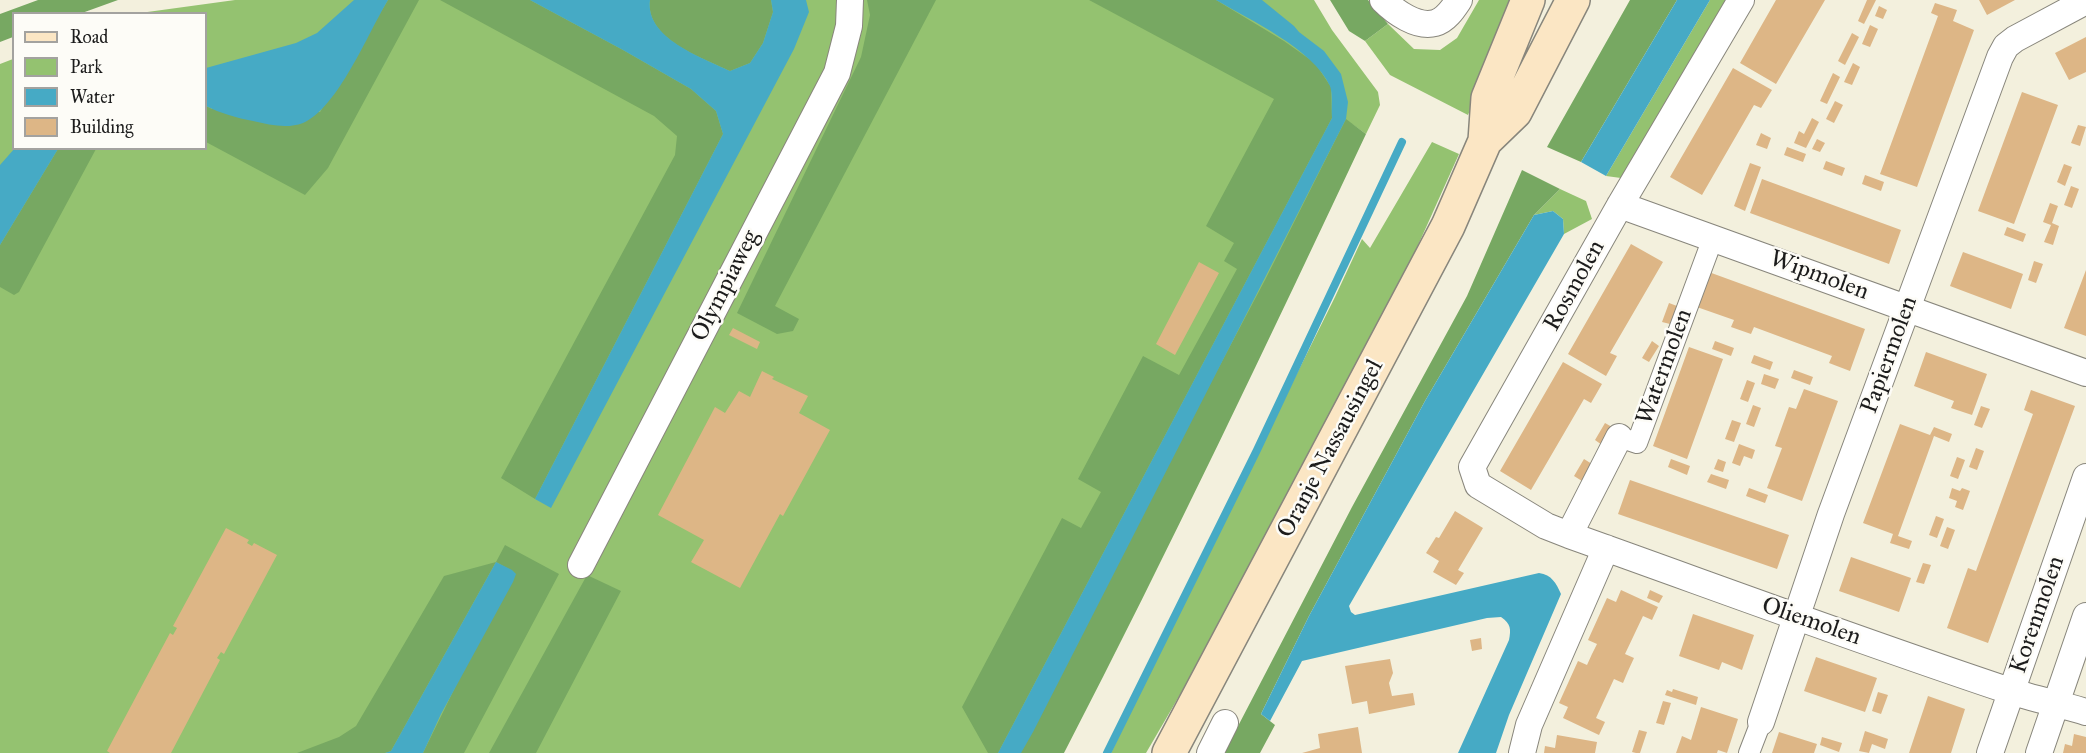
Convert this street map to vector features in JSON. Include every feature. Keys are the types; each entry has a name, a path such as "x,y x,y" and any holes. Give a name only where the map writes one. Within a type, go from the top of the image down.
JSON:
{"main road":[{"name":"Oranje Nassausingel","path":"1502,105 1528,0"},
{"name":"Oranje Nassausingel","path":"1169,753 1442,237 1502,105 1573,0"}],"street":[{"name":"Olympiaweg","path":"581,566 837,73 849,26 850,0"},
{"path":"1383,0 1390,8 1410,21 1433,24 1445,18 1459,0"},
{"name":"Rosmolen","path":"1569,535 1546,526 1478,484 1472,467 1620,205 1741,0"},
{"name":"Papiermolen","path":"1749,753 1831,514 2000,57 2015,39 2086,1"},
{"name":"Wipmolen","path":"1620,205 2086,373"},
{"name":"Watermolen","path":"1569,535 1619,437 1637,443 1713,238"},
{"name":"Korenmolen","path":"1990,753 2086,477"},
{"name":"Oliemolen","path":"1569,535 1796,618 2011,691 2086,712"},
{"path":"1522,753 1529,725 1606,549"},
{"name":"Korenmolen","path":"2039,753 2086,616"},
{"path":"1210,753 1225,723"}],"green space":[{"path":"38,0 118,0 85,12 12,12 12,37 0,42 0,14"},
{"path":"235,0 1314,0 1332,30 1378,92 1380,105 1366,134 1352,124 1033,753 0,753 0,64 12,59 12,150 207,150 207,12 147,12"},
{"path":"388,0 419,0 328,168 305,195 207,143 207,106 212,109 320,112"},
{"path":"440,0 530,0 691,89 716,111 723,134 535,499 501,478 675,155 677,136 654,116"},
{"path":"650,0 771,0 773,12 763,43 750,63 730,71 691,53 665,36 656,26 651,14"},
{"path":"867,0 936,0 775,306 799,319 793,331 777,334 737,313 861,57 870,15"},
{"path":"1089,0 1216,0 1284,41 1315,63 1331,87 1332,118 998,753 988,753 962,707 1062,518 1081,528 1101,492 1078,479 1143,356 1179,375 1237,269 1224,261 1234,243 1206,226 1274,99"},
{"path":"1330,0 1368,0 1388,24 1365,41 1349,31"},
{"path":"1479,0 1515,0 1468,115 1390,75 1365,41 1388,24 1414,49 1440,50 1457,38"},
{"path":"1630,0 1677,0 1581,162 1547,147"},
{"path":"1710,0 1728,0 1621,178 1606,176"},
{"path":"1346,119 1366,134 1218,445 1064,753 1015,753 1265,280"},
{"path":"1432,142 1459,154 1397,292 1259,559 1146,753 1111,753 1362,239 1370,248"},
{"path":"57,150 95,150 19,292 14,295 0,287 0,245"},
{"path":"1522,170 1560,189 1534,215 1425,401 1309,616 1261,714 1275,725 1260,753 1224,753 1352,507 1467,296"},
{"path":"1560,189 1586,201 1592,219 1564,234 1563,219 1553,211 1534,215"},
{"path":"505,545 559,574 464,753 423,753 512,571 496,562"},
{"path":"496,562 391,751 385,753 297,753 339,737 356,726 444,576"},
{"path":"587,575 621,591 536,753 489,753"}],"water":[{"path":"354,0 388,0 340,86 316,115 303,123 291,126 266,124 235,117 207,106 207,68 296,43 317,33"},
{"path":"530,0 650,0 651,13 656,25 665,35 691,52 730,71 750,63 763,43 773,12 771,0 806,0 809,12 794,49 551,508 535,499 723,134 716,111 691,89"},
{"path":"1216,0 1262,0 1324,51 1341,74 1348,102 1346,119 1033,732 1021,753 998,753 1332,118 1330,86 1310,60 1263,26"},
{"path":"1677,0 1710,0 1606,176 1581,162"},
{"path":"13,150 57,150 0,245 0,165"},
{"path":"1553,211 1563,219 1564,234 1349,606 1355,615 1539,573 1553,580 1561,594 1509,715 1496,753 1458,753 1509,640 1510,627 1501,617 1487,618 1302,661 1270,721 1261,714 1309,616 1425,401 1534,215"},
{"path":"496,562 516,574 513,582 441,714 423,753 385,753 391,751"}],"building":[{"path":"1776,0 1825,0 1776,84 1740,63"},
{"path":"1867,0 1876,0 1864,24 1858,21"},
{"path":"1979,0 2015,0 1987,15"},
{"path":"1935,3 1957,10 1953,21 1974,30 1917,187 1880,174 1938,16 1931,13"},
{"path":"1879,6 1887,10 1883,19 1875,16"},
{"path":"1870,25 1878,29 1870,47 1862,44"},
{"path":"1852,33 1859,37 1845,65 1838,61"},
{"path":"2086,37 2086,72 2069,80 2055,53"},
{"path":"1853,63 1860,67 1852,85 1844,82"},
{"path":"1733,68 1772,90 1761,108 1754,105 1702,195 1670,177"},
{"path":"1833,73 1840,77 1827,104 1820,101"},
{"path":"2022,92 2058,105 2014,224 1978,211"},
{"path":"1835,101 1843,105 1834,123 1826,119"},
{"path":"1812,118 1819,122 1806,148 1794,143 1799,131 1804,134"},
{"path":"2078,125 2086,127 2080,146 2071,143"},
{"path":"1761,133 1771,138 1767,149 1756,145"},
{"path":"1817,139 1825,143 1820,152 1812,149"},
{"path":"1787,147 1806,154 1803,162 1784,155"},
{"path":"1826,161 1845,168 1842,176 1823,169"},
{"path":"1750,163 1761,167 1745,211 1734,206"},
{"path":"2064,164 2072,167 2065,186 2057,182"},
{"path":"1865,175 1884,182 1881,191 1862,184"},
{"path":"1762,179 1901,230 1889,264 1750,213"},
{"path":"2071,186 2079,189 2072,208 2064,205"},
{"path":"2050,203 2058,206 2052,223 2059,226 2053,245 2044,242 2051,225 2043,222"},
{"path":"2007,227 2026,234 2023,242 2004,235"},
{"path":"1631,244 1663,262 1610,353 1617,356 1606,376 1568,354"},
{"path":"1963,252 2023,274 2011,309 1950,286"},
{"path":"2034,261 2043,264 2036,283 2028,280"},
{"path":"1199,262 1219,273 1175,355 1156,344"},
{"path":"2086,270 2086,336 2064,328"},
{"path":"1706,271 1865,329 1850,371 1829,363 1832,356 1754,327 1751,334 1731,327 1734,320 1694,306"},
{"path":"1669,303 1677,306 1670,324 1662,322"},
{"path":"733,328 760,342 757,349 729,335"},
{"path":"1652,341 1659,346 1649,362 1642,358"},
{"path":"1715,341 1734,348 1731,356 1712,349"},
{"path":"1689,347 1723,359 1687,459 1653,446"},
{"path":"1926,352 1987,374 1972,415 1951,408 1954,401 1914,386"},
{"path":"1754,355 1773,362 1770,370 1751,363"},
{"path":"1563,362 1602,384 1591,403 1584,399 1531,490 1500,471"},
{"path":"1794,370 1813,377 1810,385 1791,378"},
{"path":"762,371 774,377 772,379 808,396 799,413 830,430 783,516 780,514 740,588 691,562 704,540 658,515 715,407 725,413 739,391 750,397"},
{"path":"1764,374 1779,379 1775,389 1761,384"},
{"path":"1747,380 1755,383 1748,402 1740,399"},
{"path":"1804,389 1838,401 1802,501 1767,488 1782,448 1775,446 1789,407 1796,409"},
{"path":"2031,390 2075,406 1988,643 1947,628 1968,568 1976,571 2033,414 2024,410"},
{"path":"1753,405 1761,408 1754,427 1746,424"},
{"path":"1981,406 1990,409 1982,428 1974,425"},
{"path":"1732,420 1741,423 1734,442 1725,439"},
{"path":"1605,423 1612,427 1602,445 1595,440"},
{"path":"1900,424 1930,435 1934,427 1952,434 1949,442 1934,436 1898,536 1912,541 1909,549 1890,543 1893,534 1863,523"},
{"path":"1739,444 1755,450 1752,459 1744,456 1740,466 1732,463"},
{"path":"1976,448 1984,451 1977,470 1969,467"},
{"path":"1957,457 1965,460 1958,479 1950,476"},
{"path":"1584,459 1592,464 1582,481 1574,476"},
{"path":"1671,459 1690,466 1687,475 1668,467"},
{"path":"1718,459 1726,462 1723,472 1714,469"},
{"path":"1711,474 1729,480 1726,489 1707,482"},
{"path":"1630,480 1789,535 1777,569 1618,514"},
{"path":"1749,488 1768,495 1765,503 1746,496"},
{"path":"1952,488 1970,491 1963,510 1955,507 1957,501 1949,498"},
{"path":"1455,511 1483,528 1458,570 1464,573 1456,585 1433,572 1439,561 1426,553 1436,537 1439,538"},
{"path":"1936,516 1944,519 1937,538 1929,535"},
{"path":"1947,527 1955,530 1948,549 1940,546"},
{"path":"226,528 249,540 247,543 252,546 254,543 277,555 224,654 221,652 217,658 220,660 171,753 110,753 107,751 170,633 173,635 177,628 173,626"},
{"path":"1851,557 1911,578 1899,612 1839,591"},
{"path":"1923,563 1931,565 1924,584 1916,582"},
{"path":"1621,590 1658,607 1652,620 1643,616 1625,654 1634,658 1623,683 1614,679 1596,718 1605,722 1599,735 1563,718 1568,707 1559,703 1578,661 1587,665 1597,644 1588,640 1607,598 1616,602"},
{"path":"1650,590 1663,596 1659,603 1647,598"},
{"path":"1693,614 1754,635 1742,670 1722,662 1719,670 1679,656"},
{"path":"1481,638 1482,649 1472,651 1470,640"},
{"path":"1816,657 1877,678 1865,712 1804,691"},
{"path":"1390,659 1393,673 1389,683 1392,696 1413,693 1415,705 1369,714 1367,701 1352,704 1345,666"},
{"path":"1673,689 1698,697 1696,705 1665,695 1667,690 1672,692"},
{"path":"1878,692 1888,695 1881,714 1872,711"},
{"path":"1928,696 1965,709 1951,753 1909,753"},
{"path":"1663,701 1671,703 1664,725 1656,723"},
{"path":"1701,707 1738,719 1727,753 1718,750 1717,753 1676,753 1682,736 1691,740"},
{"path":"1358,727 1362,753 1302,753 1320,748 1318,734"},
{"path":"1639,730 1647,732 1640,753 1636,753 1632,752"},
{"path":"1865,731 1888,739 1885,749 1872,744 1869,753 1859,751"},
{"path":"1779,732 1817,744 1814,753 1772,753"},
{"path":"2074,734 2086,737 2086,753 2063,753 2065,744 2072,746"},
{"path":"1557,735 1597,742 1595,753 1544,753 1545,746 1555,748"},
{"path":"1822,737 1842,743 1839,752 1820,745"}],"waterway":[{"path":"1107,753 1257,450 1402,142"}]}
